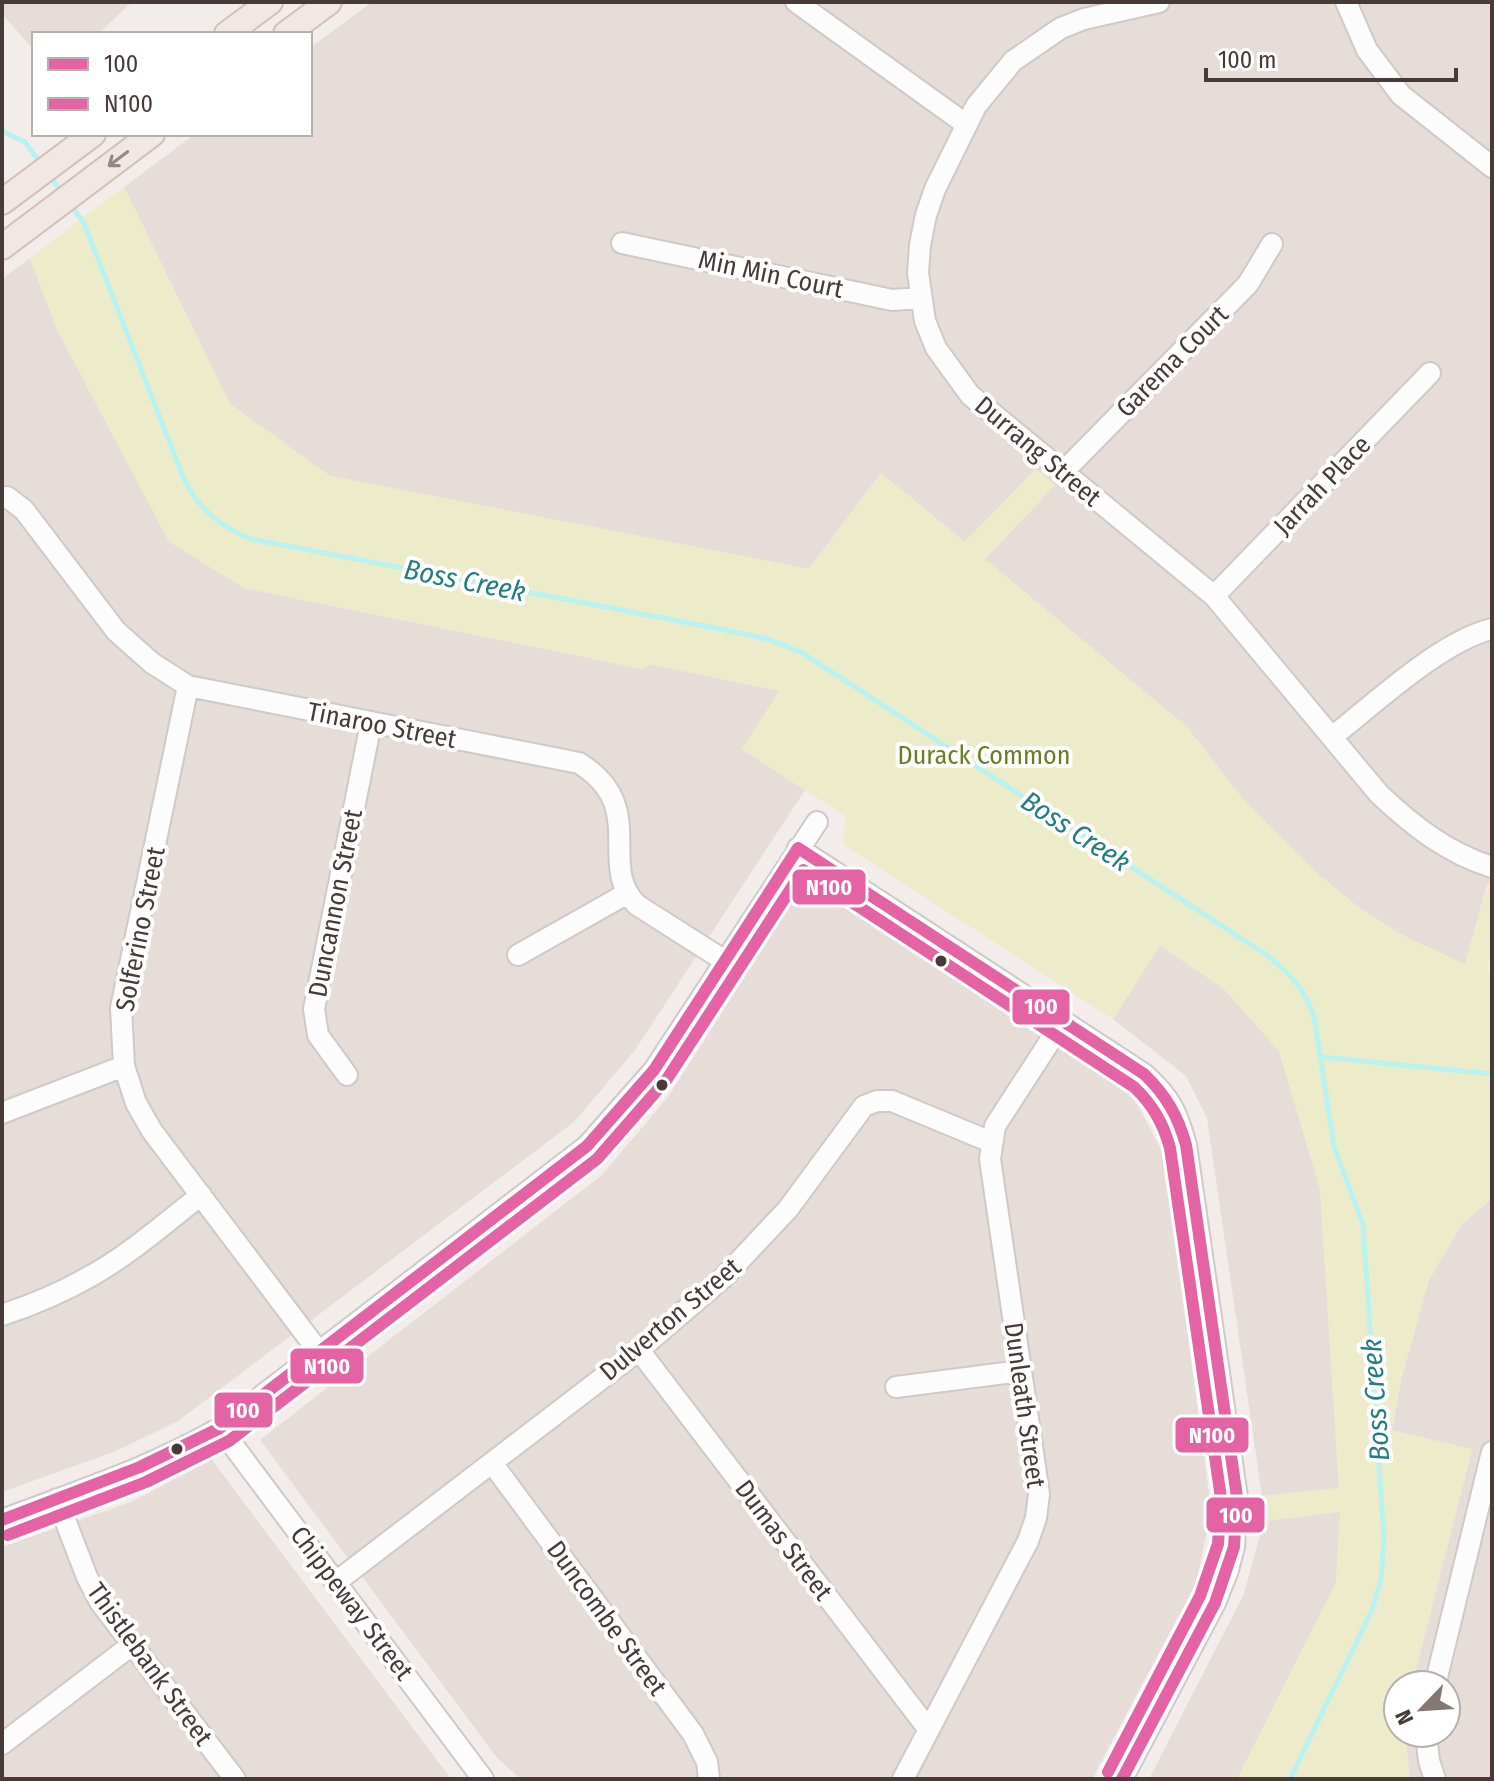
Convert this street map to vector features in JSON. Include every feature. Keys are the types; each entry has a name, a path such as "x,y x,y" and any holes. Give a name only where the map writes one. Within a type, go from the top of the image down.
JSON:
{"main road":[{"path":"230,32 270,2"},
{"path":"289,32 329,2"},
{"path":"2,202 90,136"},
{"path":"2,247 149,136"}],"street":[{"path":"796,2 967,125"},
{"name":"Durrang Street","path":"1159,2 1126,6 1061,28 1013,61 976,106 935,189 926,215 920,245 920,298 925,321 936,348 970,395 1214,596 1379,794 1427,836 1452,851 1492,867"},
{"path":"1346,2 1367,50 1401,95 1492,167"},
{"name":"Min Min Court","path":"622,243 892,300 920,298"},
{"name":"Garema Court","path":"1063,472 1248,284 1272,244"},
{"name":"Jarrah Place","path":"1214,596 1430,373"},
{"name":"Tinaroo Street","path":"2,498 7,497 24,510 116,631 152,663 188,686 579,763 597,774 610,791 617,808 626,894"},
{"path":"1332,737 1452,645 1475,633 1492,629"},
{"name":"Solferino Street","path":"188,686 121,1008 124,1066 136,1103 152,1131 319,1352"},
{"name":"Duncannon Street","path":"347,1075 318,1035 314,1009 371,723"},
{"path":"2,1520 146,1466 181,1451 220,1428 587,1146 654,1070 817,822"},
{"path":"798,848 1144,1074 1165,1093 1177,1114 1186,1145 1237,1497 1234,1547 1215,1603 1122,1779"},
{"path":"518,955 626,894 637,905 725,961"},
{"name":"Dunleath Street","path":"903,1779 1028,1541 1036,1518 1039,1494 990,1159 995,1126 1063,1021"},
{"path":"2,1113 124,1066"},
{"name":"Dulverton Street","path":"336,1582 639,1350 714,1286 756,1245 809,1182 864,1106 877,1101 892,1101 991,1142"},
{"path":"2,1315 90,1277 126,1254 201,1195"},
{"name":"Dumas Street","path":"639,1350 929,1730"},
{"path":"896,1387 1021,1371"},
{"name":"Chippeway Street","path":"220,1428 483,1779"},
{"path":"1440,1669 1485,1510 1492,1452"},
{"name":"Duncombe Street","path":"492,1463 693,1734 707,1762 709,1779"},
{"name":"Thistlebank Street","path":"57,1499 100,1602 235,1779"},
{"path":"2,1744 133,1644"},
{"path":"1428,1749 1435,1779"}],"shaded area":[{"path":"2,2 132,2 100,32 32,32 32,48 2,14"},
{"path":"372,2 1492,2 1492,884 1487,884 1465,965 1400,934 1357,906 1318,874 1246,803 1187,727 985,559 1055,485 1036,469 965,542 881,473 809,569 330,476 230,404 124,187 192,136 312,136 312,47"},
{"path":"30,258 57,330 244,588 643,669 649,664 780,691 742,749 805,790 635,1050 575,1121 178,1421 116,1451 2,1492 2,279"},
{"path":"806,881 1132,1095 1163,1153 1211,1509 1197,1581 1092,1779 521,1779 498,1759 260,1440 602,1175 668,1097"},
{"path":"1160,945 1224,989 1279,1051 1320,1189 1339,1488 1262,1496 1207,1118 1186,1076 1113,1019"},
{"path":"1492,1199 1492,1779 1410,1779 1407,1749 1462,1749 1462,1669 1416,1669 1472,1450 1392,1430 1401,1380 1429,1280 1462,1224"},
{"path":"212,1460 451,1779 2,1779 2,1547 131,1502"},
{"path":"1340,1512 1336,1583 1237,1779 1149,1779 1244,1594 1264,1521"}],"green space":[{"name":"Durack Common","path":"124,187 230,404 330,476 809,569 881,473 965,542 1036,469 1055,485 985,559 1187,727 1246,803 1318,874 1357,906 1400,934 1465,964 1488,883 1492,884 1492,950 1487,970 1492,971 1492,1199 1462,1224 1429,1280 1401,1380 1392,1430 1472,1449 1416,1669 1382,1669 1382,1749 1407,1749 1410,1779 1237,1779 1336,1583 1340,1512 1264,1521 1262,1496 1339,1488 1320,1189 1279,1051 1224,989 1160,946 1113,1019 844,845 845,816 742,749 779,691 649,664 643,669 244,588 169,542 57,330 30,258"}],"waterway":[{"name":"Boss Creek","path":"2,131 25,142 41,164"},
{"name":"Boss Creek","path":"49,175 62,193"},
{"name":"Boss Creek","path":"70,204 84,223 184,479 204,508 230,529 251,539 764,638 801,652 1265,954 1294,981 1314,1016 1334,1146 1363,1225 1384,1539 1381,1580 1372,1610 1290,1779"},
{"path":"1322,1057 1492,1074"}],"transit line":[{"name":"100","path":"798,848 1144,1074 1165,1098 1183,1134 1237,1497 1234,1547 1215,1603 1122,1779"},
{"name":"100","path":"2,1520 140,1467 220,1428 587,1146 654,1070 798,848"},
{"name":"N100","path":"8,1535 146,1482 229,1441 597,1159 667,1079 803,870 1134,1087 1161,1122 1167,1139 1221,1498 1218,1544 1200,1596 1108,1772"}]}
